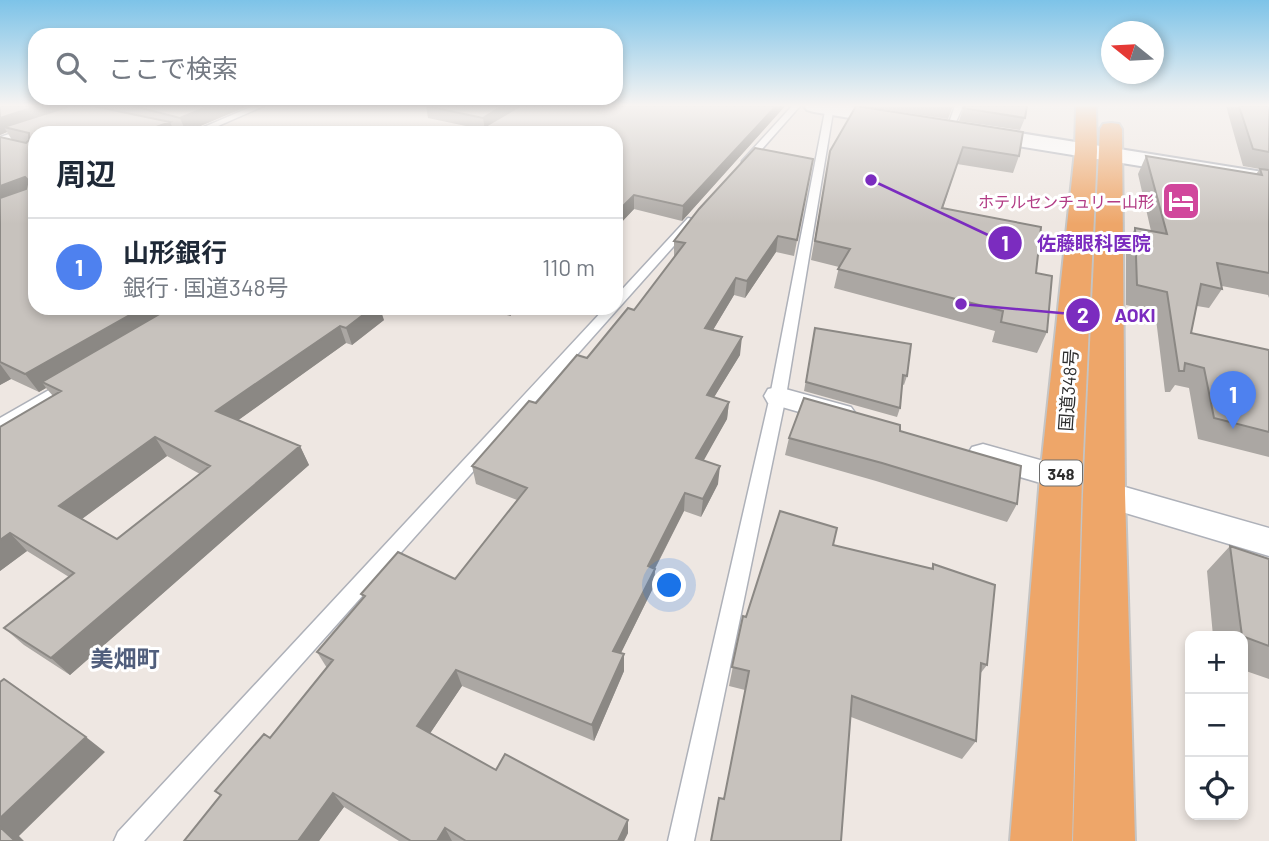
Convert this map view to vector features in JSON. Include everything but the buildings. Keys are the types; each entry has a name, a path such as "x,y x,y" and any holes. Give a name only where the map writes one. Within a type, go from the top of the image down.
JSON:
{"highway":[{"name":"国道348号","path":"1096,145 1104,494 1104,841"},
{"name":"国道348号","path":"1041,841 1061,477 1100,145"}],"street":[{"path":"1050,145 1269,180"},
{"path":"778,396 868,422"},
{"path":"958,447 1061,477"},
{"path":"1104,494 1269,542"}],"lane":[{"path":"8,145 12,147"},
{"path":"733,175 760,145"},
{"path":"681,841 778,396 819,145"},
{"path":"623,296 697,215"},
{"path":"127,841 606,315"},
{"path":"0,425 81,377"}],"place":[{"name":"佐藤眼科医院","path":"871,180"},
{"name":"ホテルセンチュリー山形","path":"1181,201"},
{"name":"AOKI","path":"961,304"},
{"name":"山形銀行","path":"1233,429"}],"district":[{"name":"美畑町","path":"125,658"}]}
